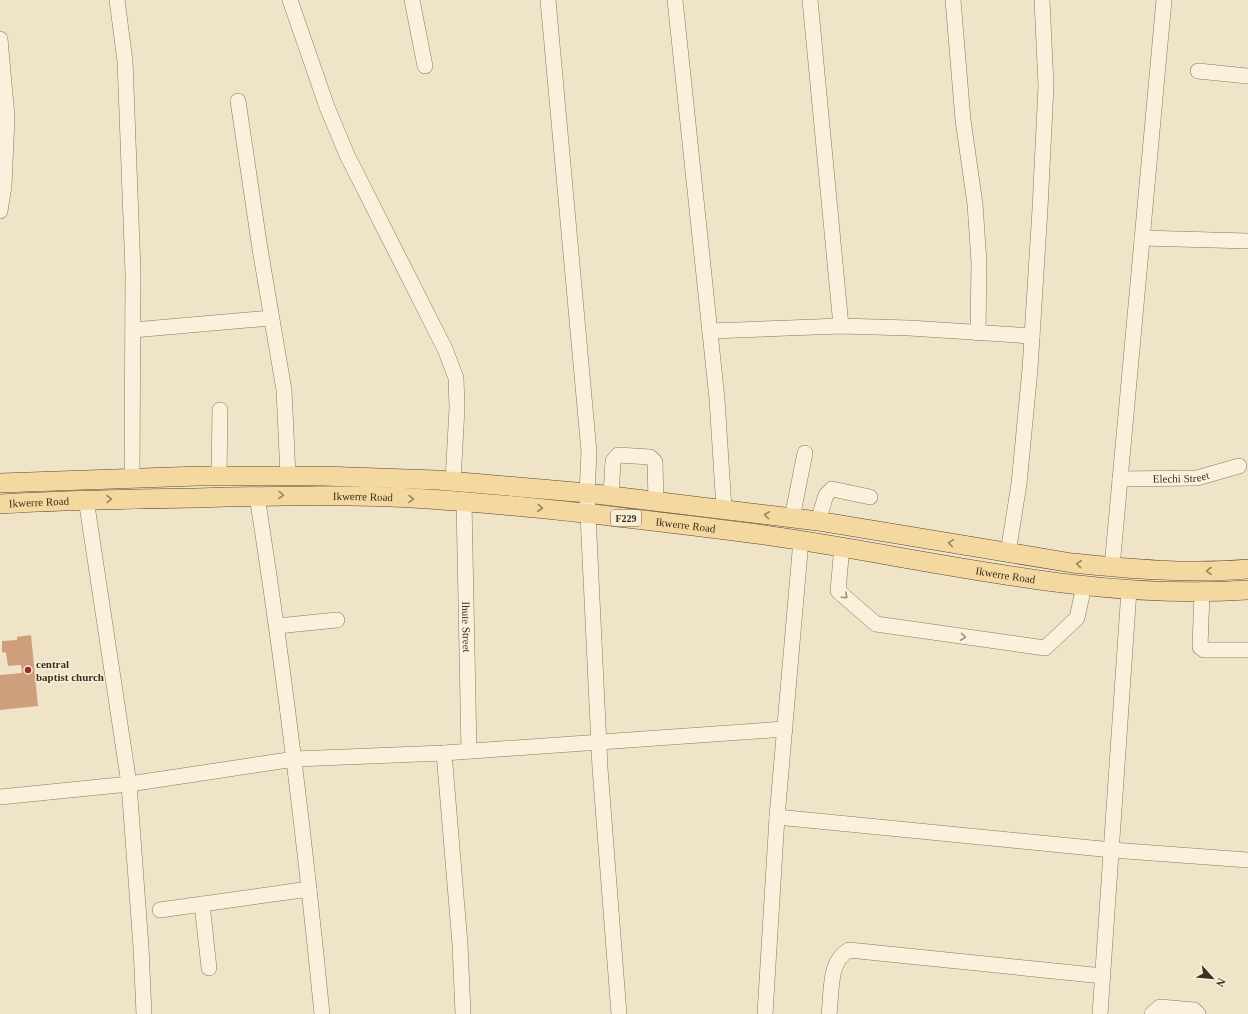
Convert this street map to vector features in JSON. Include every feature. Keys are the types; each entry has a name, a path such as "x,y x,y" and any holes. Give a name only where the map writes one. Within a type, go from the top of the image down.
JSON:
{"main road":[{"name":"Ikwerre Road","path":"0,483 220,476 288,476 454,481 587,493 818,521 1008,553 1112,567 1180,572 1248,569"},
{"name":"Ikwerre Road","path":"0,504 86,499 257,496 425,499 588,513 801,540 1084,586 1176,593 1248,590"}],"street":[{"path":"117,0 125,61 133,272 132,479"},
{"path":"290,0 327,106 347,155 445,349 456,378 457,408 454,481"},
{"path":"412,0 425,66"},
{"path":"548,0 589,452 587,493 599,741 619,1014"},
{"path":"675,0 717,399 724,509"},
{"path":"810,0 841,326"},
{"path":"953,0 963,120 975,204 979,262 978,333"},
{"path":"1008,553 1019,484 1032,336 1046,86 1042,0"},
{"path":"1112,567 1164,0"},
{"path":"0,39 7,117 4,186 0,211"},
{"path":"1198,71 1248,76"},
{"path":"238,101 271,318 284,390 288,476"},
{"path":"1142,238 1248,241"},
{"path":"133,330 271,318"},
{"path":"710,331 841,326 909,328 1032,336"},
{"path":"220,410 220,476"},
{"path":"792,518 805,453"},
{"path":"611,496 613,461 615,457 618,455 650,457 656,462 656,501"},
{"name":"Elechi Street","path":"1120,479 1196,478 1239,466"},
{"path":"818,521 826,495 832,489 870,497"},
{"path":"257,496 277,626 295,759 322,1014"},
{"path":"86,499 129,784 142,947 144,1014"},
{"name":"Ihute Street","path":"464,502 469,751"},
{"path":"765,1014 778,817 801,540"},
{"path":"842,546 838,591 876,624 1045,648 1077,618 1084,586"},
{"path":"1100,1014 1129,590"},
{"path":"1202,592 1200,647 1204,650 1247,650"},
{"path":"277,626 337,620"},
{"path":"0,797 129,784 295,759 444,753 785,728"},
{"path":"444,753 460,944 464,1014"},
{"path":"778,817 1112,850 1248,860"},
{"path":"160,910 309,890"},
{"path":"202,904 209,968"},
{"path":"829,1014 834,967 842,954 849,950 1103,976"},
{"path":"1152,1014 1160,1007 1194,1010 1198,1014"}],"building":[{"name":"central baptist church","path":"31,635 38,706 0,710 0,675 22,673 21,665 8,666 6,653 2,652 2,641 17,640 17,637"}],"place":[{"name":"central baptist church","path":"28,670"}]}
